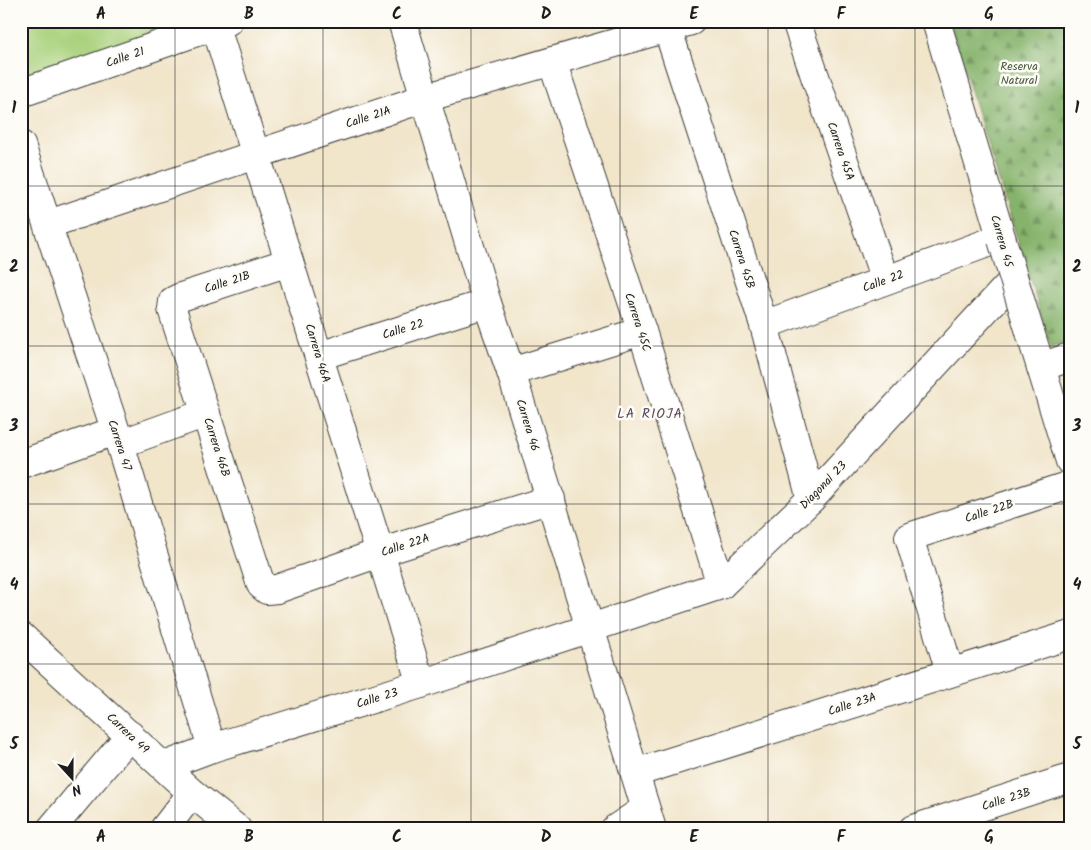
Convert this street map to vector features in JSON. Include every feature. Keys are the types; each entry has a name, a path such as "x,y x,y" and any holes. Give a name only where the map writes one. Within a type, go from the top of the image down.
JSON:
{"street":[{"name":"Carrera 46","path":"402,21 487,303 511,372 649,819"},
{"name":"Carrera 45A","path":"796,21 885,280"},
{"name":"Carrera 45","path":"936,21 1070,461"},
{"name":"Calle 21","path":"21,93 219,23"},
{"name":"Carrera 46A","path":"219,23 289,262 421,684"},
{"name":"Calle 21A","path":"49,224 425,98 674,24"},
{"name":"Carrera 45B","path":"674,24 764,325 811,499"},
{"name":"Carrera 45C","path":"552,61 642,331 721,585"},
{"name":"Carrera 47","path":"21,145 49,224 118,438 212,748"},
{"name":"Calle 22","path":"764,325 1001,239"},
{"name":"Calle 21B","path":"172,309 174,301 180,297 289,262"},
{"name":"Diagonal 23","path":"591,630 721,585 811,499 1014,279"},
{"name":"Calle 22","path":"318,356 487,303"},
{"name":"Carrera 46B","path":"172,309 261,585"},
{"path":"511,372 642,331"},
{"path":"1041,367 1070,357"},
{"path":"21,464 206,413"},
{"name":"Calle 22B","path":"950,672 908,537 1070,485"},
{"name":"Calle 22A","path":"261,585 267,590 278,589 379,553 550,499"},
{"name":"Calle 23","path":"164,766 212,748 591,630"},
{"name":"Calle 23A","path":"635,773 1070,635"},
{"name":"Carrera 49","path":"25,647 130,735 192,793 237,829"},
{"path":"51,829 130,735"},
{"name":"Calle 23B","path":"913,829 1070,778"},
{"path":"164,829 192,793"},
{"path":"615,829 649,819"}],"green space":[{"path":"21,21 190,21 30,82 21,56"},
{"name":"Reserva Natural","path":"949,21 1070,21 1070,340 1051,347"}],"district":[{"name":"LA RIOJA","path":"650,413"}]}
